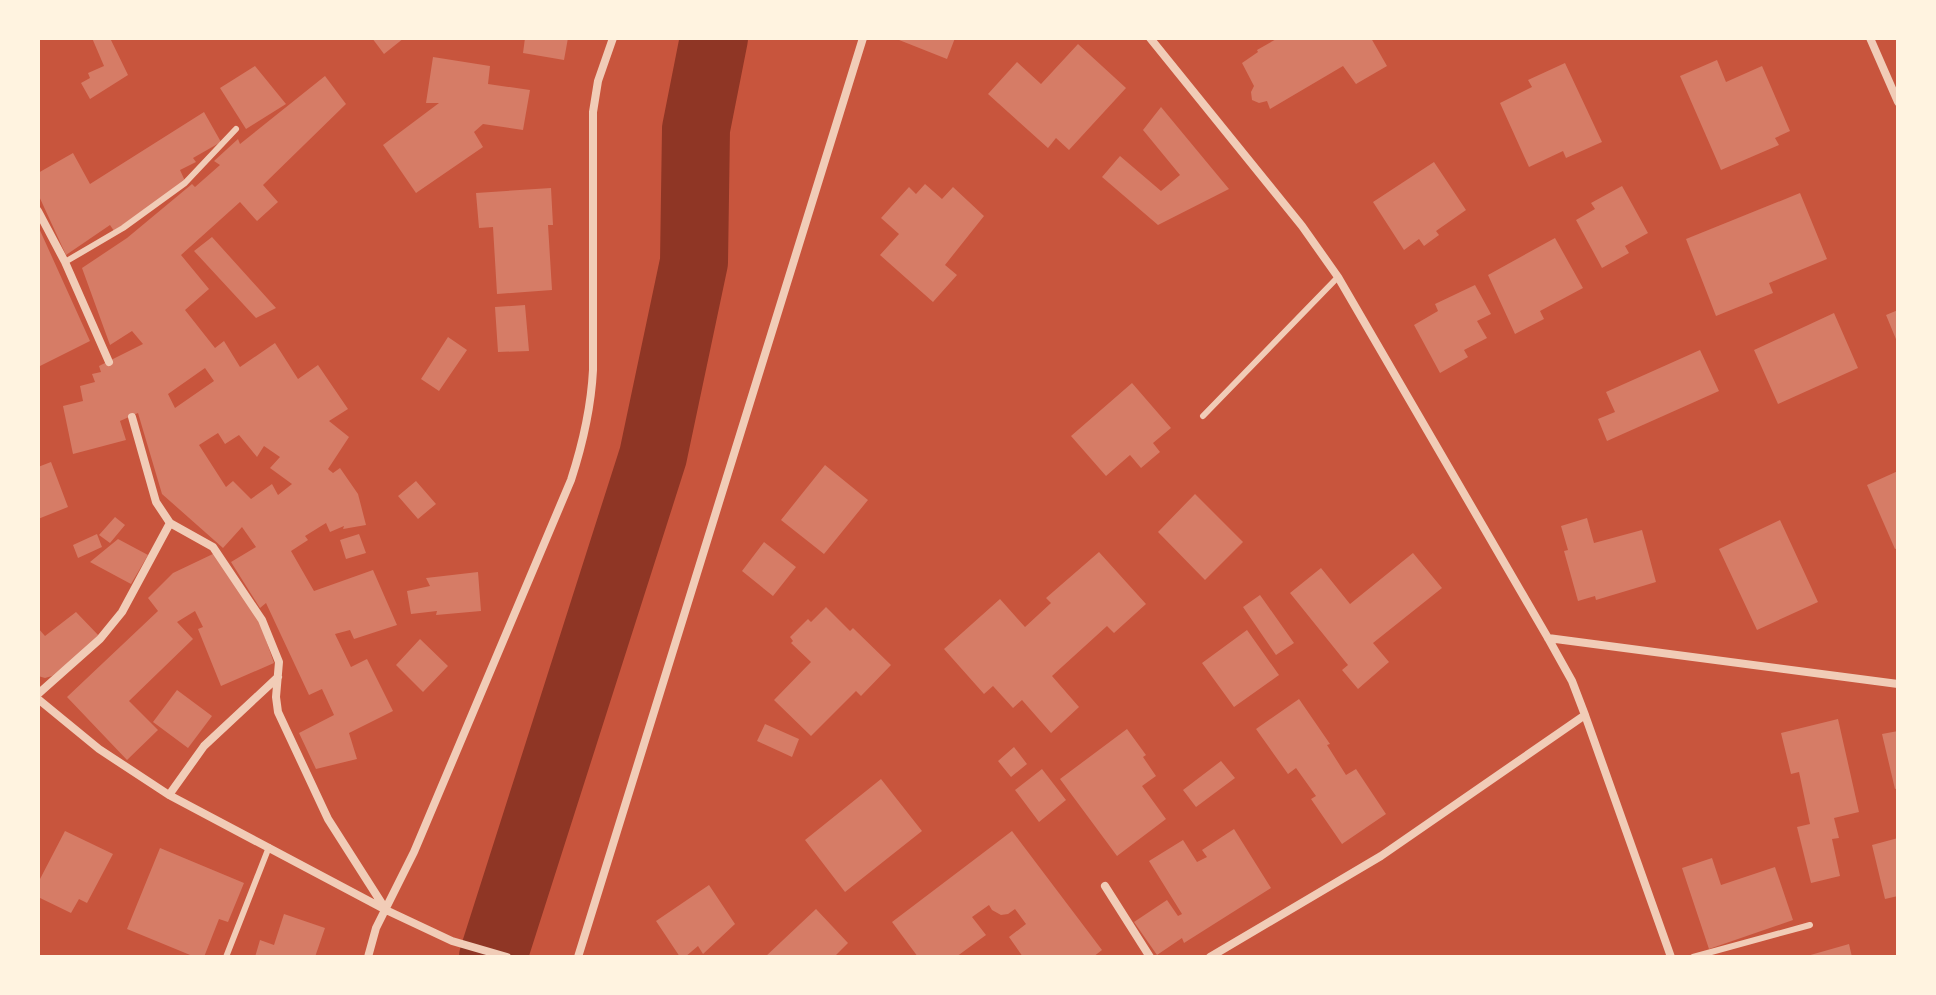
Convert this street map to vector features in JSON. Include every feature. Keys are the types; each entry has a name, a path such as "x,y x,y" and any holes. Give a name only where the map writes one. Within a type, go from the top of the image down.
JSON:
{"street":[{"path":"368,957 376,928 414,852 553,523 585,437 591,408 593,370 593,112 598,81 613,38"},
{"path":"578,957 863,38"},
{"path":"1150,38 1302,226 1338,277 1548,638 1572,681 1671,957"},
{"path":"1870,38 1898,102"},
{"path":"38,211 65,262 109,362"},
{"path":"132,417 156,502 170,523 213,547 262,620 279,662 278,712 328,819 386,910"},
{"path":"170,523 122,612 108,630 38,697 99,749 169,795 386,910 452,941 507,957"},
{"path":"1548,638 1898,684"},
{"path":"169,795 204,746 278,677"},
{"path":"1210,957 1381,856 1585,715"},
{"path":"1105,886 1150,957"}],"lane":[{"path":"65,262 123,228 185,183 236,129"},
{"path":"1203,416 1338,277"},
{"path":"226,957 269,847"},
{"path":"1693,957 1810,925"}],"building":[{"path":"92,38 110,38 128,75 90,99 81,83 90,78 88,73 104,66"},
{"path":"372,38 404,38 384,54"},
{"path":"525,38 568,38 564,60 523,53"},
{"path":"894,38 955,38 947,59"},
{"path":"1278,38 1371,38 1387,66 1356,84 1343,66 1270,109 1267,101 1259,103 1252,100 1254,86 1242,63"},
{"path":"1078,44 1126,88 1069,150 1056,138 1048,148 988,94 1017,62 1041,84"},
{"path":"433,57 490,66 488,84 530,90 523,130 483,124 474,132 483,147 416,193 383,145 439,103 426,103"},
{"path":"1717,60 1726,82 1762,66 1790,131 1775,138 1779,145 1721,170 1680,76"},
{"path":"1565,63 1602,142 1566,158 1563,151 1529,167 1500,103 1532,87 1528,80"},
{"path":"255,66 286,104 246,129 220,88"},
{"path":"325,76 346,104 263,185 278,202 257,221 240,202 181,255 209,289 185,310 215,348 224,341 240,367 275,343 298,379 318,365 348,409 329,421 349,437 328,469 333,473 340,468 358,494 366,525 343,529 344,526 330,532 326,523 305,536 308,540 291,551 314,591 373,570 397,625 354,639 350,630 335,634 351,667 367,659 393,711 349,733 357,759 316,769 299,733 334,715 322,689 309,695 266,603 260,608 231,562 256,547 242,527 223,548 162,494 138,413 120,421 126,440 73,454 63,406 83,401 80,386 95,382 92,374 101,372 99,366 143,344 132,331 110,345 82,268 127,238 192,184 195,187 220,165 214,161 238,139 240,144","holes":["205,368 214,381 175,408 168,394","218,433 225,444 239,435 257,457 264,446 280,457 270,468 292,484 278,495 272,484 251,499 233,481 226,487 199,445"]},
{"path":"1161,107 1229,189 1158,225 1102,177 1120,156 1161,191 1180,175 1143,130"},
{"path":"204,112 221,142 193,158 196,162 180,170 185,181 114,231 110,225 66,255 38,194 38,173 73,153 90,184"},
{"path":"1434,162 1466,210 1436,231 1439,235 1424,246 1419,239 1404,250 1373,202"},
{"path":"925,184 942,199 953,187 984,216 945,265 957,275 933,302 880,255 899,234 881,218 909,187 916,194"},
{"path":"1622,186 1648,233 1625,246 1629,253 1602,268 1576,220 1595,209 1591,203"},
{"path":"551,188 553,225 548,225 552,290 497,294 493,227 479,228 476,193"},
{"path":"1800,193 1827,259 1769,283 1773,293 1716,316 1686,239"},
{"path":"38,226 90,341 38,367"},
{"path":"212,237 276,308 256,318 194,251"},
{"path":"1555,238 1583,288 1540,311 1544,319 1515,334 1488,275"},
{"path":"1475,285 1491,314 1477,321 1487,338 1464,350 1468,357 1440,373 1414,325 1438,311 1435,304"},
{"path":"525,305 529,351 498,352 495,307"},
{"path":"1898,310 1898,344 1886,315"},
{"path":"1834,313 1858,368 1778,404 1754,350"},
{"path":"448,337 467,350 439,391 421,379"},
{"path":"1700,350 1719,391 1607,441 1598,419 1615,412 1606,392"},
{"path":"1132,383 1171,428 1153,443 1160,452 1141,468 1130,455 1106,476 1071,436"},
{"path":"51,462 68,507 38,519 38,467"},
{"path":"825,465 868,500 824,554 781,520"},
{"path":"1898,471 1898,548 1895,549 1867,485"},
{"path":"416,481 436,504 418,519 398,496"},
{"path":"1195,494 1243,542 1205,580 1158,532"},
{"path":"115,517 125,525 110,543 99,535"},
{"path":"1587,518 1594,543 1642,530 1656,582 1596,600 1595,596 1578,601 1564,551 1568,550 1561,526"},
{"path":"1780,520 1818,602 1757,630 1719,549"},
{"path":"97,534 102,547 78,558 73,545"},
{"path":"359,534 366,553 346,559 340,540"},
{"path":"118,539 148,555 131,584 90,562"},
{"path":"764,542 796,567 773,596 742,571"},
{"path":"1099,552 1146,604 1114,633 1107,626 1052,676 1079,707 1051,733 1022,700 1013,708 993,686 984,694 944,649 1000,599 1025,627 1051,603 1046,598"},
{"path":"215,553 259,620 274,663 221,686 198,629 203,627 195,611 177,622 193,639 129,701 158,730 127,760 67,697 158,611 148,598 173,573"},
{"path":"1413,553 1442,588 1373,643 1389,662 1358,689 1342,670 1348,665 1290,593 1321,568 1350,604"},
{"path":"478,572 481,611 411,614 407,591 430,586 426,578"},
{"path":"1260,595 1294,643 1276,655 1243,607"},
{"path":"826,607 891,665 861,696 856,691 811,736 774,700 811,662 791,643 790,637"},
{"path":"76,612 100,637 52,676 38,676 38,628 45,636"},
{"path":"1247,630 1279,675 1234,707 1202,663"},
{"path":"420,639 448,666 423,692 396,665"},
{"path":"177,690 212,716 188,748 153,722"},
{"path":"1299,699 1330,744 1327,745 1346,775 1356,769 1386,814 1342,844 1311,799 1316,796 1296,768 1288,774 1256,729"},
{"path":"1838,719 1859,812 1834,818 1839,838 1832,839 1840,876 1811,883 1797,827 1810,824 1799,772 1791,774 1781,733"},
{"path":"765,724 799,739 792,757 757,741"},
{"path":"1127,729 1146,755 1143,757 1156,776 1142,786 1166,819 1117,856 1060,779"},
{"path":"1898,731 1898,788 1895,789 1882,734"},
{"path":"1014,747 1027,764 1011,777 998,761"},
{"path":"1221,761 1235,778 1196,807 1183,790"},
{"path":"1042,769 1066,800 1039,822 1015,790"},
{"path":"881,779 922,831 845,892 805,840"},
{"path":"1234,829 1271,888 1184,943 1182,938 1157,955 1134,922 1167,900 1178,916 1182,914 1149,861 1183,840 1197,862 1207,857 1202,850"},
{"path":"65,831 113,854 87,903 79,899 71,913 38,897 38,878"},
{"path":"1012,831 1102,950 1093,957 1023,957 1009,937 1026,924 1015,909 1001,915 989,905 972,917 986,935 956,957 918,957 892,922"},
{"path":"1898,838 1898,896 1885,899 1872,845"},
{"path":"160,848 244,883 228,922 219,919 204,957 195,957 127,929"},
{"path":"1712,858 1721,885 1775,867 1793,920 1709,949 1682,868"},
{"path":"709,885 735,924 703,954 698,946 685,957 680,957 656,921"},
{"path":"816,909 848,943 834,957 765,957"},
{"path":"284,914 325,928 315,957 255,957 260,940 274,945"},
{"path":"1849,944 1852,957 1807,957 1807,956"}],"waterway":[{"path":"493,957 653,456 694,262 696,129 714,38"}]}
